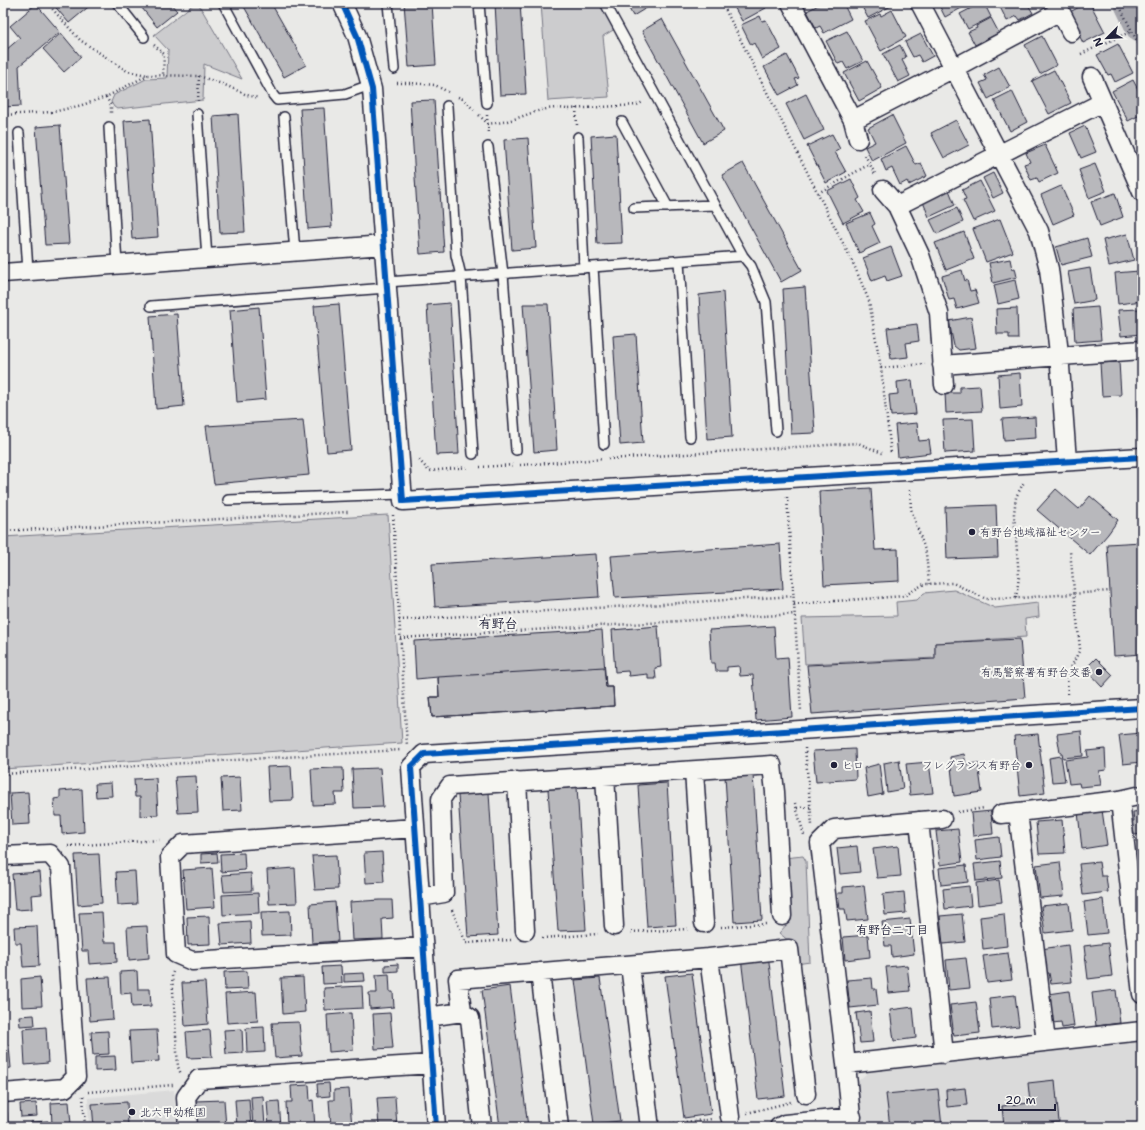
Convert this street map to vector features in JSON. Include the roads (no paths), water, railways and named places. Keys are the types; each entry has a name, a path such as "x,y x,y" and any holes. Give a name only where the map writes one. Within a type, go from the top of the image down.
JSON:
{"street":[{"path":"342,3 357,36 370,85 384,245 402,501 786,478 897,467 1030,464 1142,457"},
{"path":"792,3 852,120 858,139"},
{"path":"920,3 1039,231 1050,269 1068,461"},
{"path":"852,120 954,68 1058,7 1071,32"},
{"path":"1092,77 1142,192"},
{"path":"897,206 1103,102"},
{"path":"884,190 897,206 920,255 939,314 944,385"},
{"path":"3,273 384,245"},
{"path":"942,363 1142,350"},
{"path":"436,1127 411,767 424,754 1142,708"},
{"path":"420,897 444,893 441,799 450,786 694,771 772,764 782,916"},
{"path":"694,771 704,923"},
{"path":"604,776 614,926"},
{"path":"517,781 525,931"},
{"path":"1046,1042 1007,813 1120,800 1142,796"},
{"path":"1120,800 1142,994"},
{"path":"779,1127 785,1124 852,1122 820,843 834,829 941,819"},
{"path":"919,821 944,1054"},
{"path":"415,828 183,844 170,857 175,947 176,954 192,961 423,947"},
{"path":"3,856 50,854 61,867 76,1077 75,1087 3,1093"},
{"path":"462,1012 458,979 710,958 789,949 806,1094"},
{"path":"710,958 730,1117"},
{"path":"630,965 649,1120"},
{"path":"540,972 559,1127"},
{"path":"428,1016 462,1012 470,1018 482,1127"},
{"path":"846,1064 1142,1031"},
{"path":"188,1127 186,1097 189,1084 199,1079 432,1064"}],"lane":[{"path":"117,3 144,37"},
{"path":"224,3 273,96 277,100 345,94 370,85"},
{"path":"388,3 394,69"},
{"path":"480,3 487,103"},
{"path":"605,3 743,256 751,266 766,302 776,431"},
{"path":"447,106 456,255 461,276 473,454"},
{"path":"197,114 207,258"},
{"path":"284,116 295,252"},
{"path":"622,122 668,207"},
{"path":"109,127 117,265"},
{"path":"19,133 28,271"},
{"path":"578,137 604,444"},
{"path":"488,147 503,274 516,450"},
{"path":"634,208 715,205"},
{"path":"151,306 387,285 461,276 743,256"},
{"path":"679,261 690,437"},
{"path":"228,500 402,494"}],"waterway":[{"path":"1131,3 1142,26"}],"place":[{"name":"有野台地域福祉センター","path":"972,532"},
{"name":"有馬警察署有野台交番","path":"1099,672"},
{"name":"ヒロ","path":"834,765"},
{"name":"フレグランス有野台","path":"1029,765"},
{"name":"北六甲幼稚園","path":"132,1112"}],"district":[{"name":"有野台","path":"498,623"},
{"name":"有野台二丁目","path":"892,930"}]}
